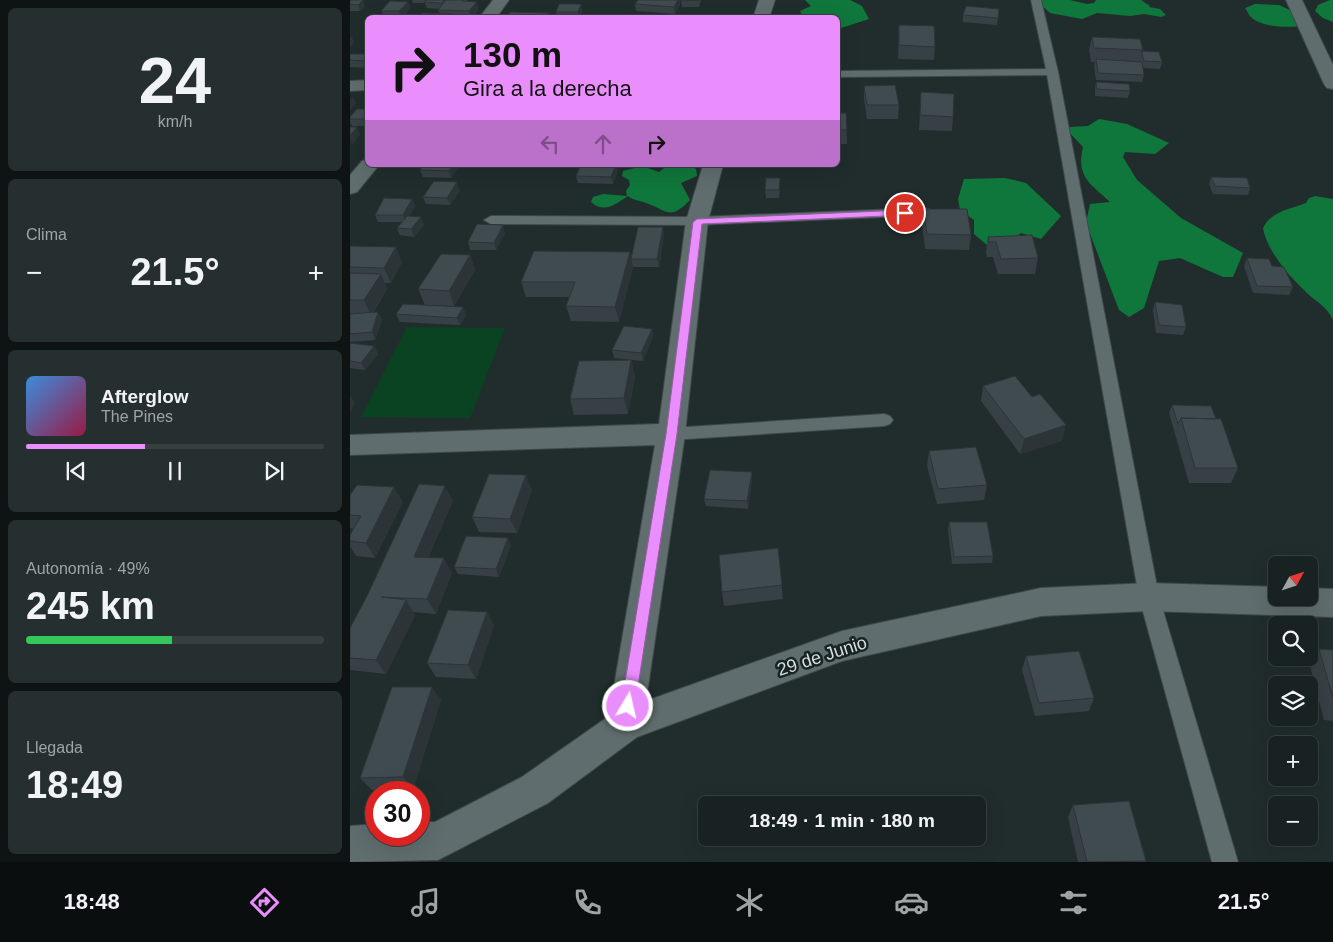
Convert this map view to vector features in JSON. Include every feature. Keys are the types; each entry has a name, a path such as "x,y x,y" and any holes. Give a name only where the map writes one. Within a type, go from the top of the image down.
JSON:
{"street":[{"path":"489,15 501,0"},
{"path":"762,15 767,0"},
{"path":"1294,0 1333,84"},
{"path":"350,86 365,85"},
{"path":"350,188 367,167"},
{"path":"625,725 672,434 697,222 712,167"},
{"path":"350,445 672,434"},
{"name":"29 de Junio","path":"350,845 438,841 535,790 625,725 842,646 1041,602 1149,597 1333,604"}],"lane":[{"path":"1036,0 1052,72 1149,597 1225,862"},
{"path":"840,74 1052,72"},
{"path":"491,220 697,222 924,212"},
{"path":"672,434 884,420"}],"green space":[{"path":"805,0 850,0 862,6 869,19 840,28 840,15 802,15 800,11 811,6"},
{"path":"1036,0 1070,0 1087,4 1094,3 1096,0 1141,0 1149,7 1160,9 1166,15 1161,17 1144,14 1130,16 1097,13 1082,19 1050,13"},
{"path":"1333,0 1333,22 1323,18 1315,11 1318,5"},
{"path":"1255,4 1279,5 1298,14 1300,26 1275,26 1257,21 1251,17 1245,8"},
{"path":"1099,119 1127,124 1169,143 1155,154 1125,152 1123,157 1137,180 1181,218 1243,253 1233,277 1223,277 1180,258 1159,261 1144,308 1129,317 1119,310 1086,223 1090,204 1110,202 1086,179 1081,166 1083,147 1068,131 1070,127 1088,126"},
{"path":"645,167 659,172 665,167 693,167 696,169 697,176 681,183 690,200 678,210 673,212 664,211 628,196 614,205 605,207 596,206 591,202 593,197 603,194 627,196 626,191 630,185 629,180 622,176 623,171"},
{"path":"1005,178 1026,183 1061,216 1041,239 1021,233 1009,242 987,245 974,234 974,220 960,210 958,199 964,179"},
{"path":"1315,196 1333,199 1333,320 1331,315 1299,286 1286,271 1269,245 1263,228 1276,214 1306,203 1309,198"},
{"path":"407,327 505,328 470,418 361,417"}],"building":[{"path":"350,0 363,0 358,5 350,4"},
{"path":"426,0 444,0 442,3 424,2"},
{"path":"446,0 477,2 469,11 438,10"},
{"path":"638,0 678,0 674,7 635,4"},
{"path":"390,1 408,2 399,11 381,11"},
{"path":"559,4 581,4 578,12 556,12"},
{"path":"966,6 999,9 998,18 963,15"},
{"path":"510,12 549,13 548,15 508,15"},
{"path":"422,13 451,14 450,15 420,15"},
{"path":"899,25 934,26 935,47 899,45"},
{"path":"1092,37 1140,39 1143,50 1094,48"},
{"path":"1142,51 1159,52 1162,62 1144,61"},
{"path":"350,54 365,54 364,61 350,60"},
{"path":"1096,59 1142,62 1144,75 1098,73"},
{"path":"1096,82 1129,84 1130,91 1097,89"},
{"path":"895,85 899,105 867,105 864,86"},
{"path":"921,92 954,94 953,117 920,115"},
{"path":"357,109 365,109 365,119 350,119"},
{"path":"840,113 846,113 847,130 840,130"},
{"path":"350,127 357,127 350,136"},
{"path":"422,167 452,167 449,171 420,170"},
{"path":"580,167 615,167 611,177 576,176"},
{"path":"1211,177 1247,178 1250,188 1215,186"},
{"path":"766,178 780,178 779,190 765,190"},
{"path":"434,181 457,182 447,198 423,197"},
{"path":"384,198 412,199 403,215 375,215"},
{"path":"923,209 967,209 971,235 927,234"},
{"path":"407,216 421,217 411,229 397,228"},
{"path":"477,224 503,225 494,243 468,242"},
{"path":"638,227 663,227 657,259 631,259"},
{"path":"1032,235 1038,258 1001,259 996,242 989,242 988,237"},
{"path":"350,246 396,247 384,268 350,267"},
{"path":"534,251 630,252 615,307 566,306 575,282 521,282"},
{"path":"441,254 470,255 449,291 418,289"},
{"path":"1247,258 1269,259 1272,266 1284,267 1293,287 1257,286"},
{"path":"350,273 381,274 364,300 350,300"},
{"path":"1155,302 1182,305 1186,327 1159,325"},
{"path":"403,304 463,307 457,318 396,314"},
{"path":"378,312 372,332 350,334 350,314"},
{"path":"624,326 652,329 641,353 612,350"},
{"path":"350,343 374,346 361,363 350,361"},
{"path":"631,360 624,398 570,399 579,361"},
{"path":"1015,376 1032,397 1040,394 1066,425 1024,439 983,386"},
{"path":"1172,405 1211,406 1216,419 1181,418 1178,424"},
{"path":"1181,418 1221,419 1238,468 1195,468"},
{"path":"976,447 987,485 938,489 929,451"},
{"path":"710,470 752,472 747,501 704,499"},
{"path":"489,474 526,475 510,519 472,517"},
{"path":"419,484 445,486 414,557 444,558 427,599 381,597 406,600 376,660 350,658 350,628 367,596"},
{"path":"357,485 394,487 366,543 350,541 350,535 361,516 350,515 350,495"},
{"path":"949,522 987,522 993,556 954,557"},
{"path":"466,536 508,538 496,569 454,567"},
{"path":"778,548 782,585 722,592 719,555"},
{"path":"448,610 487,612 468,665 427,663"},
{"path":"1319,649 1333,650 1333,698"},
{"path":"1079,651 1094,698 1039,703 1026,656"},
{"path":"392,687 432,687 403,777 360,778"},
{"path":"1129,801 1146,861 1087,862 1073,805"}],"route":[{"path":"628,706 672,434 697,222 905,213"}]}
